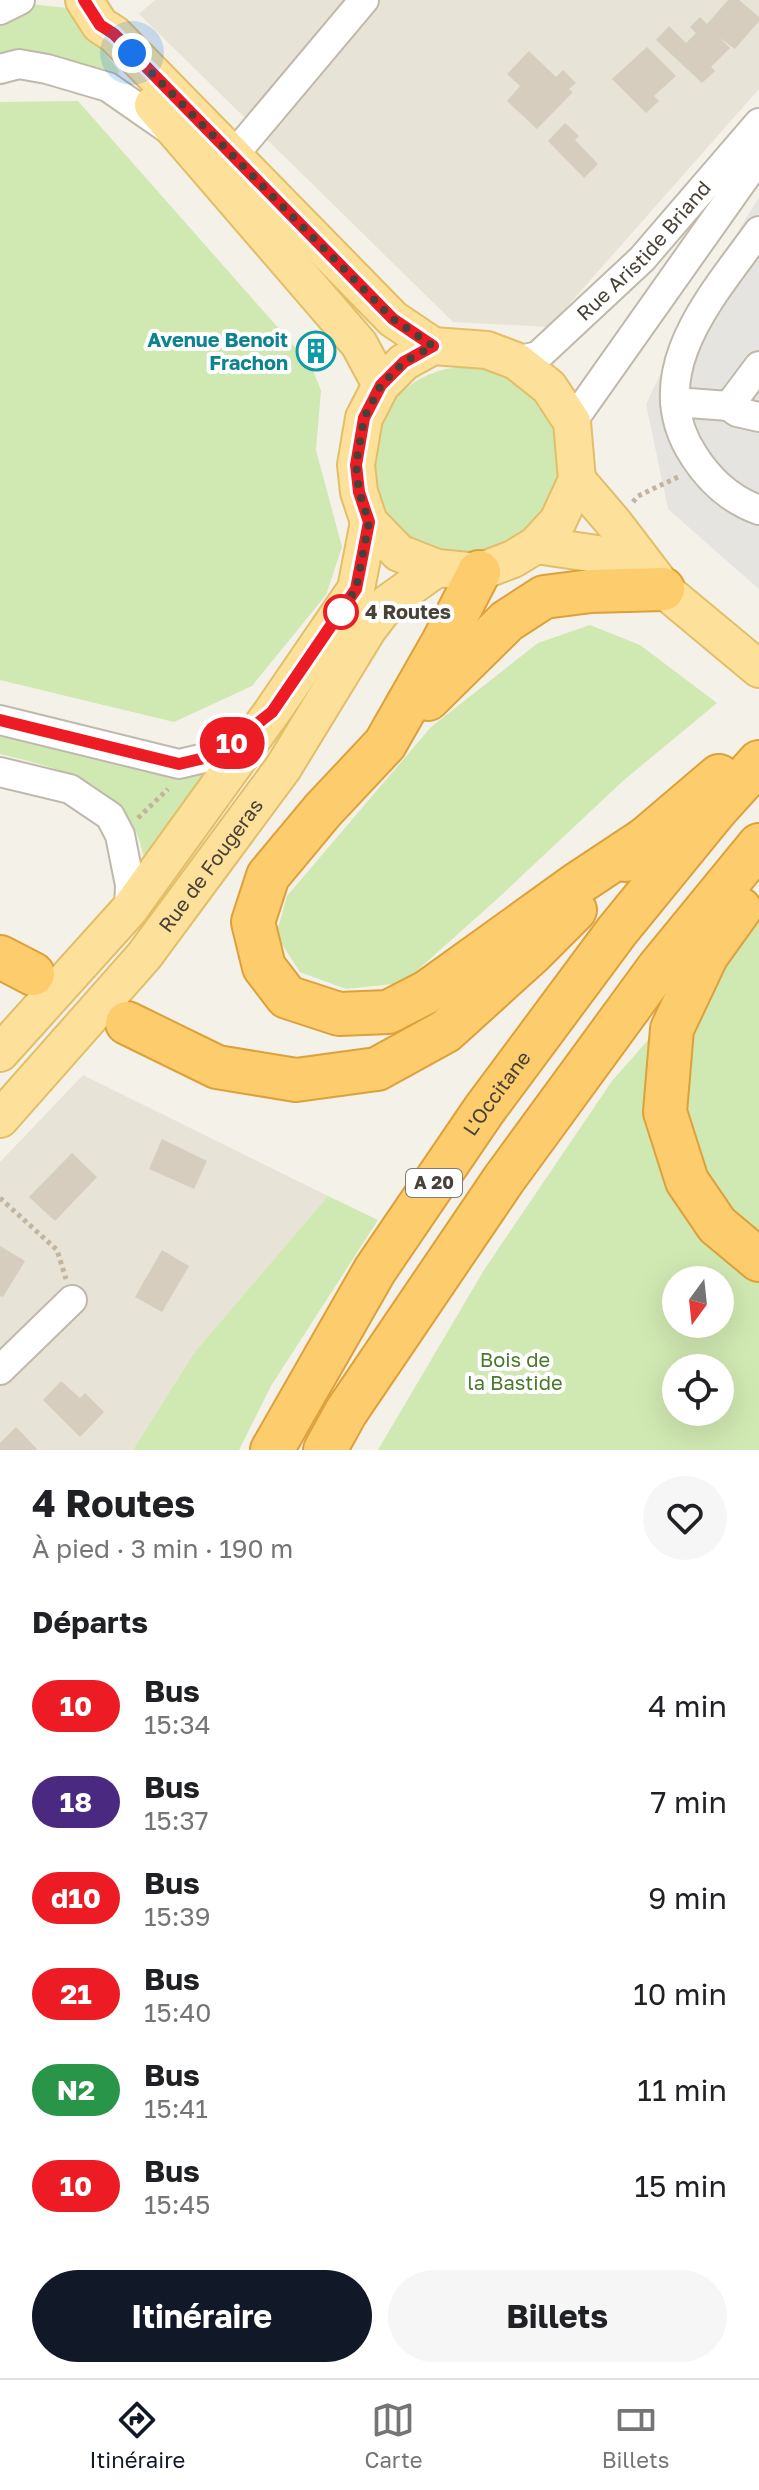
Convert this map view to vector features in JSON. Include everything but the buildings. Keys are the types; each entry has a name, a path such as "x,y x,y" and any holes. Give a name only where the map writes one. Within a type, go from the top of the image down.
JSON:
{"highway":[{"path":"385,744 479,572"},
{"path":"645,839 427,992 388,1012 339,1014 287,997 264,967 253,922 268,876 323,810 507,621 544,597 591,591 663,589"},
{"path":"127,1023 217,1067 296,1080 377,1069 446,1031 532,953 645,839 759,742"},
{"name":"L'Occitane","path":"272,1450 375,1270 484,1110 617,931 759,762"},
{"name":"A 20","path":"325,1450 346,1412 504,1179 659,967 759,845"},
{"path":"759,879 707,955 672,1029 665,1112 687,1181 717,1225 759,1260"}],"main road":[{"path":"92,12 393,319 433,346 487,350 516,361 549,387 572,422 577,480 558,521 536,545 513,559 479,572 437,568 399,553 369,522 359,492 356,465 364,418 381,385 404,362 433,346"},
{"path":"92,12 102,41 178,135 359,344 381,385"},
{"path":"577,480 663,589"},
{"name":"Rue de Fougeras","path":"0,1053 129,910 272,712 356,589 369,522"},
{"path":"536,545 597,554 663,589 750,662"},
{"name":"Rue de Fougeras","path":"0,1119 144,956 283,768 368,629 388,603 437,568"}],"street":[{"path":"0,10 20,0"},
{"path":"233,156 364,0"},
{"path":"0,69 19,64 108,87 178,135"},
{"name":"Rue Aristide Briand","path":"516,361 538,356 642,259 759,123"},
{"name":"Rue Aristide Briand","path":"572,422 748,173 759,152"},
{"path":"759,231 705,305 680,353 674,384 681,429 701,466 721,490 746,506 759,510"},
{"path":"729,406 759,366"},
{"path":"675,402 729,406 737,412 759,417"},
{"path":"0,720 179,764 217,755 272,712"},
{"path":"0,772 70,789 110,816 120,835 130,885 129,910"},
{"path":"0,1370 72,1300"}],"path":[{"path":"624,511 638,496 688,472"},
{"path":"0,1198 57,1250 72,1300"}],"shaded area":[{"path":"155,0 759,0 759,89 549,327 453,322 139,14"},
{"path":"759,197 759,589 668,509 646,404 693,307"},
{"path":"83,1075 328,1196 194,1353 133,1450 0,1450 0,1162"}],"green space":[{"path":"30,4 68,8 119,71 116,79 0,56 0,20"},
{"path":"78,101 311,365 321,391 316,450 342,547 326,595 252,686 174,722 0,680 0,102"},
{"path":"466,367 502,374 533,395 554,426 561,462 554,498 533,529 502,550 466,557 430,550 399,529 378,498 371,462 378,426 399,395 430,374"},
{"path":"590,625 640,645 717,703 624,780 403,983 346,989 300,972 276,935 287,896 431,727 538,643"},
{"path":"0,735 171,776 219,764 146,868 136,832 112,799 96,787 59,770 0,754"},
{"name":"Bois de la Bastide","path":"759,914 759,1450 378,1450 484,1270 612,1081"},
{"path":"328,1196 378,1220 271,1386 239,1450 133,1450 194,1353"}],"bus line":[{"name":"10","path":"0,720 179,764 217,755 272,712 356,589 369,522 359,492 356,465 364,418 381,385 404,362 433,346 393,319 114,34 100,25 84,0"}],"place":[{"name":"Avenue Benoit Frachon","path":"316,351"},
{"name":"4 Routes","path":"341,612"}],"route":[{"path":"132,53 393,319 433,346 404,362 381,385 364,418 356,465 359,492 369,522 356,589 339,614 341,612"}]}
